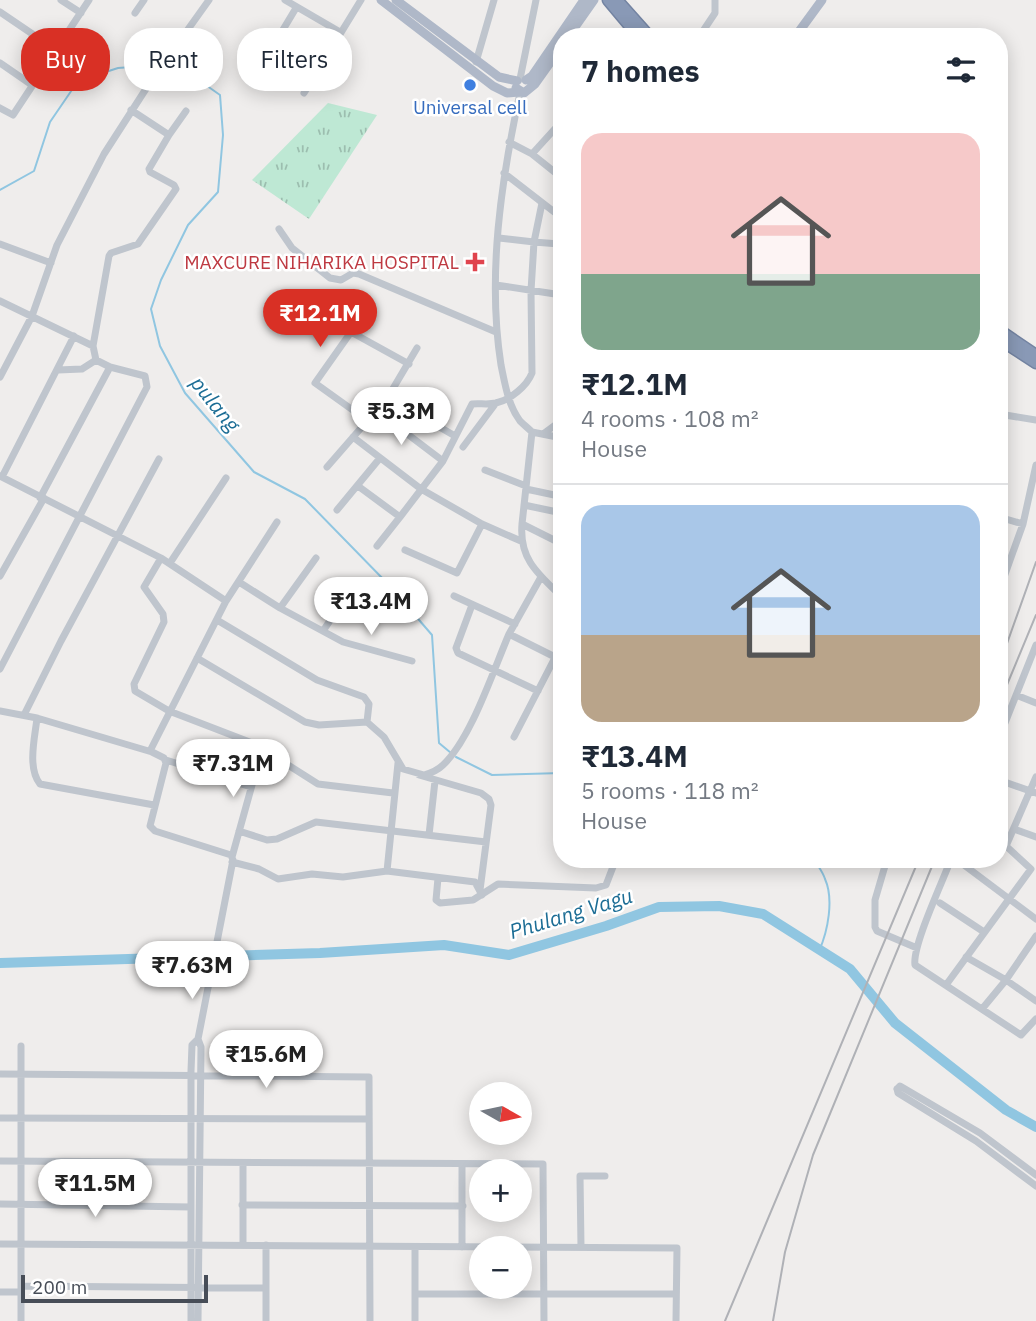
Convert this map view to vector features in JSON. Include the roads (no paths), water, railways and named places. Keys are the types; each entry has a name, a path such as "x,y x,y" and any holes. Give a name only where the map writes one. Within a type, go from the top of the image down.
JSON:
{"highway":[{"path":"608,0 631,28"},
{"path":"617,0 642,28"},
{"path":"1008,336 1036,355"},
{"path":"1008,345 1036,363"}],"main road":[{"path":"381,0 493,86 507,93 532,76 553,45"},
{"path":"396,0 499,77 522,85 535,84 553,59"},
{"path":"564,28 583,0"},
{"path":"574,28 594,0"},
{"path":"802,28 824,1"},
{"path":"808,28 824,1"}],"street":[{"path":"61,0 80,13"},
{"path":"70,28 89,0"},
{"path":"135,13 144,0"},
{"path":"0,377 32,316 57,245 104,154 131,110 209,0"},
{"path":"285,0 333,28"},
{"path":"343,28 361,0"},
{"path":"476,62 494,0"},
{"path":"536,0 504,173 496,285 496,332 509,397 520,420 532,432 553,437"},
{"path":"705,28 714,16 715,0"},
{"path":"284,28 296,8"},
{"path":"0,12 24,28"},
{"path":"0,63 21,77"},
{"path":"0,108 13,115 28,91"},
{"path":"131,110 169,135"},
{"path":"96,360 93,346 109,256 138,244 176,189 149,169 186,111"},
{"path":"532,154 553,133"},
{"path":"509,142 532,154 553,171"},
{"path":"504,173 553,211"},
{"path":"377,546 443,461 472,404 496,403 509,397 518,391 532,373 531,290 534,242 542,203"},
{"path":"279,229 292,248 330,278 341,280 353,273 359,274 496,332"},
{"path":"499,237 553,244"},
{"path":"0,244 51,263"},
{"path":"496,285 553,292"},
{"path":"0,300 93,346"},
{"path":"368,421 315,383 333,355 349,333 353,333 409,364"},
{"path":"74,336 1,477 170,563 226,601"},
{"path":"327,467 388,397 417,348"},
{"path":"58,370 82,369 96,360"},
{"path":"0,669 147,387 145,376 110,367 96,360"},
{"path":"0,576 110,367"},
{"path":"388,397 455,436"},
{"path":"463,447 496,403"},
{"path":"377,411 443,461"},
{"path":"1008,415 1036,420"},
{"path":"542,434 553,426"},
{"path":"532,432 521,541 525,554 553,588"},
{"path":"353,438 421,489 482,524 521,541"},
{"path":"337,510 380,458"},
{"path":"24,715 159,459"},
{"path":"1008,562 1023,524 1036,465"},
{"path":"485,470 526,488 553,495"},
{"path":"170,563 226,478"},
{"path":"358,485 400,517"},
{"path":"524,505 553,511"},
{"path":"1008,520 1023,524"},
{"path":"152,752 151,746 226,601 278,522"},
{"path":"405,550 457,573 482,524"},
{"path":"523,524 553,539"},
{"path":"160,558 144,587 163,614 164,622 134,687 137,693 169,711 262,748 318,784 393,793"},
{"path":"281,608 316,558"},
{"path":"419,775 433,772 448,760 469,726 509,635 541,577"},
{"path":"239,582 281,608 357,647 412,661"},
{"path":"323,631 354,585"},
{"path":"453,596 515,624"},
{"path":"471,605 457,651 538,691"},
{"path":"216,620 317,680 364,697 369,704 367,722"},
{"path":"509,635 553,655"},
{"path":"1008,715 1036,645"},
{"path":"197,659 305,722 319,725 367,722 384,737 403,769 481,793 489,799 491,805 481,892"},
{"path":"514,737 553,666"},
{"path":"1016,695 1036,703"},
{"path":"0,711 37,718 152,752 166,760 251,787"},
{"path":"37,718 34,758 35,776 40,784 154,805"},
{"path":"191,1321 194,1288 195,1162 195,1076 192,1045 198,1039 214,968 220,915 232,859 262,748"},
{"path":"166,760 149,823 152,829 259,869 278,879 312,874 343,877 387,871 475,882 481,892"},
{"path":"387,871 398,763"},
{"path":"1008,837 1033,792 1036,777"},
{"path":"429,835 435,781"},
{"path":"1008,783 1033,792"},
{"path":"239,831 267,840 277,839 316,822 486,842"},
{"path":"1014,829 1036,837"},
{"path":"946,985 1034,868 1008,848"},
{"path":"438,878 436,900 440,903 472,900 498,884 602,888 609,880 613,868"},
{"path":"884,868 875,900 875,928 917,948"},
{"path":"949,868 917,948 915,965 1021,1035 1036,1019"},
{"path":"966,868 1036,919"},
{"path":"940,903 984,932"},
{"path":"982,1009 1036,936"},
{"path":"966,957 1036,1001"},
{"path":"21,1045 21,1321"},
{"path":"0,1074 369,1077 370,1321"},
{"path":"1036,1175 980,1133 899,1087 898,1093 976,1141 1036,1186"},
{"path":"0,1118 369,1119"},
{"path":"0,1161 543,1164 544,1321"},
{"path":"194,1245 191,1207 195,1162"},
{"path":"243,1163 243,1245"},
{"path":"462,1164 463,1247"},
{"path":"580,1247 580,1176 606,1176"},
{"path":"0,1204 191,1207"},
{"path":"242,1205 463,1206"},
{"path":"0,1244 677,1248 676,1321"},
{"path":"266,1245 266,1321"},
{"path":"415,1247 415,1321"},
{"path":"194,1288 198,1321"},
{"path":"0,1292 21,1289 265,1289"},
{"path":"415,1294 676,1294"}],"waterway":[{"name":"pulang","path":"0,190 34,171 50,122 78,81 124,68"},
{"name":"pulang","path":"214,91 220,95 223,135 218,192 188,225 161,280 151,309 160,346 185,393 254,472 305,499 388,584 432,635 439,743 451,753"},
{"name":"pulang","path":"456,757 492,775 553,773"},
{"name":"pulang","path":"819,868 828,887 829,905 827,925 819,951"},
{"name":"Phulang Vagu","path":"0,963 320,953 444,945 509,955 659,907 719,906 763,914 850,969 895,1023 1006,1110 1036,1127"}],"railway":[{"path":"1008,641 1036,562"},
{"path":"1008,682 1036,615"},
{"path":"725,1321 915,868"},
{"path":"773,1321 785,1252 813,1155 931,868"}],"place":[{"name":"Universal cell","path":"470,85"},
{"name":"MAXCURE NIHARIKA HOSPITAL","path":"475,262"}]}
